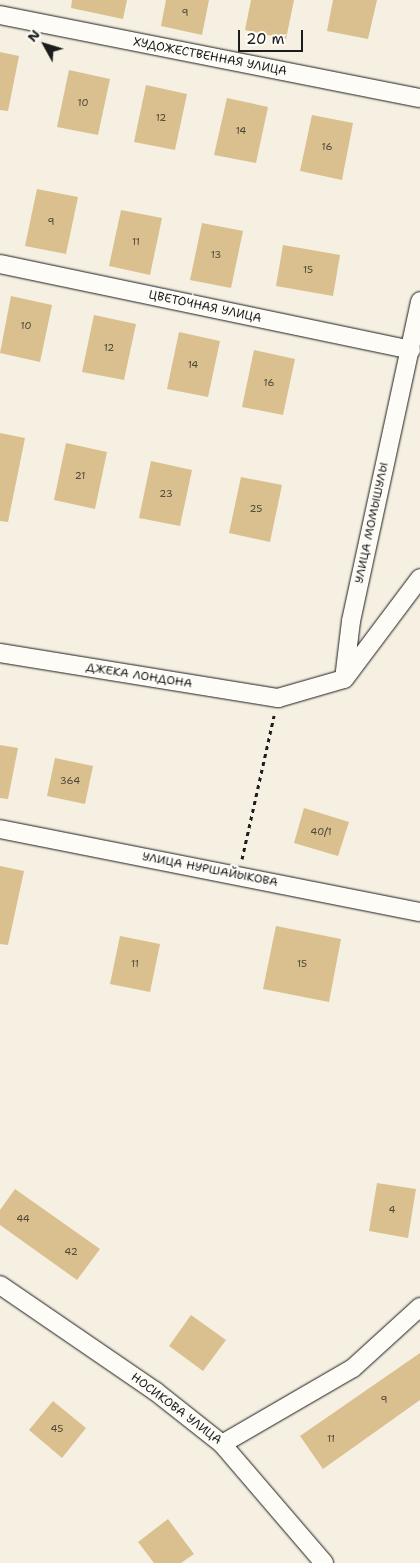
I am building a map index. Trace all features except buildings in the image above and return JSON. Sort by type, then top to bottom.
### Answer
[{"type":"street","name":"ХУДОЖЕСТВЕННАЯ УЛИЦА","points":[[0,15],[420,98]]},
{"type":"street","name":"ЦВЕТОЧНАЯ УЛИЦА","points":[[0,264],[411,350]]},
{"type":"street","name":"УЛИЦА МОМЫШУЛЫ","points":[[344,679],[351,621],[411,350],[420,301]]},
{"type":"street","points":[[278,698],[344,679],[420,578]]},
{"type":"street","name":"ДЖЕКА ЛОНДОНА","points":[[0,653],[278,698]]},
{"type":"street","name":"УЛИЦА НУРШАЙЫКОВА","points":[[0,829],[420,912]]},
{"type":"street","name":"НОСИКОВА УЛИЦА","points":[[0,1285],[155,1391],[222,1444],[324,1563]]},
{"type":"street","points":[[222,1444],[353,1368],[420,1306]]},
{"type":"path","points":[[238,875],[278,698]]}]
